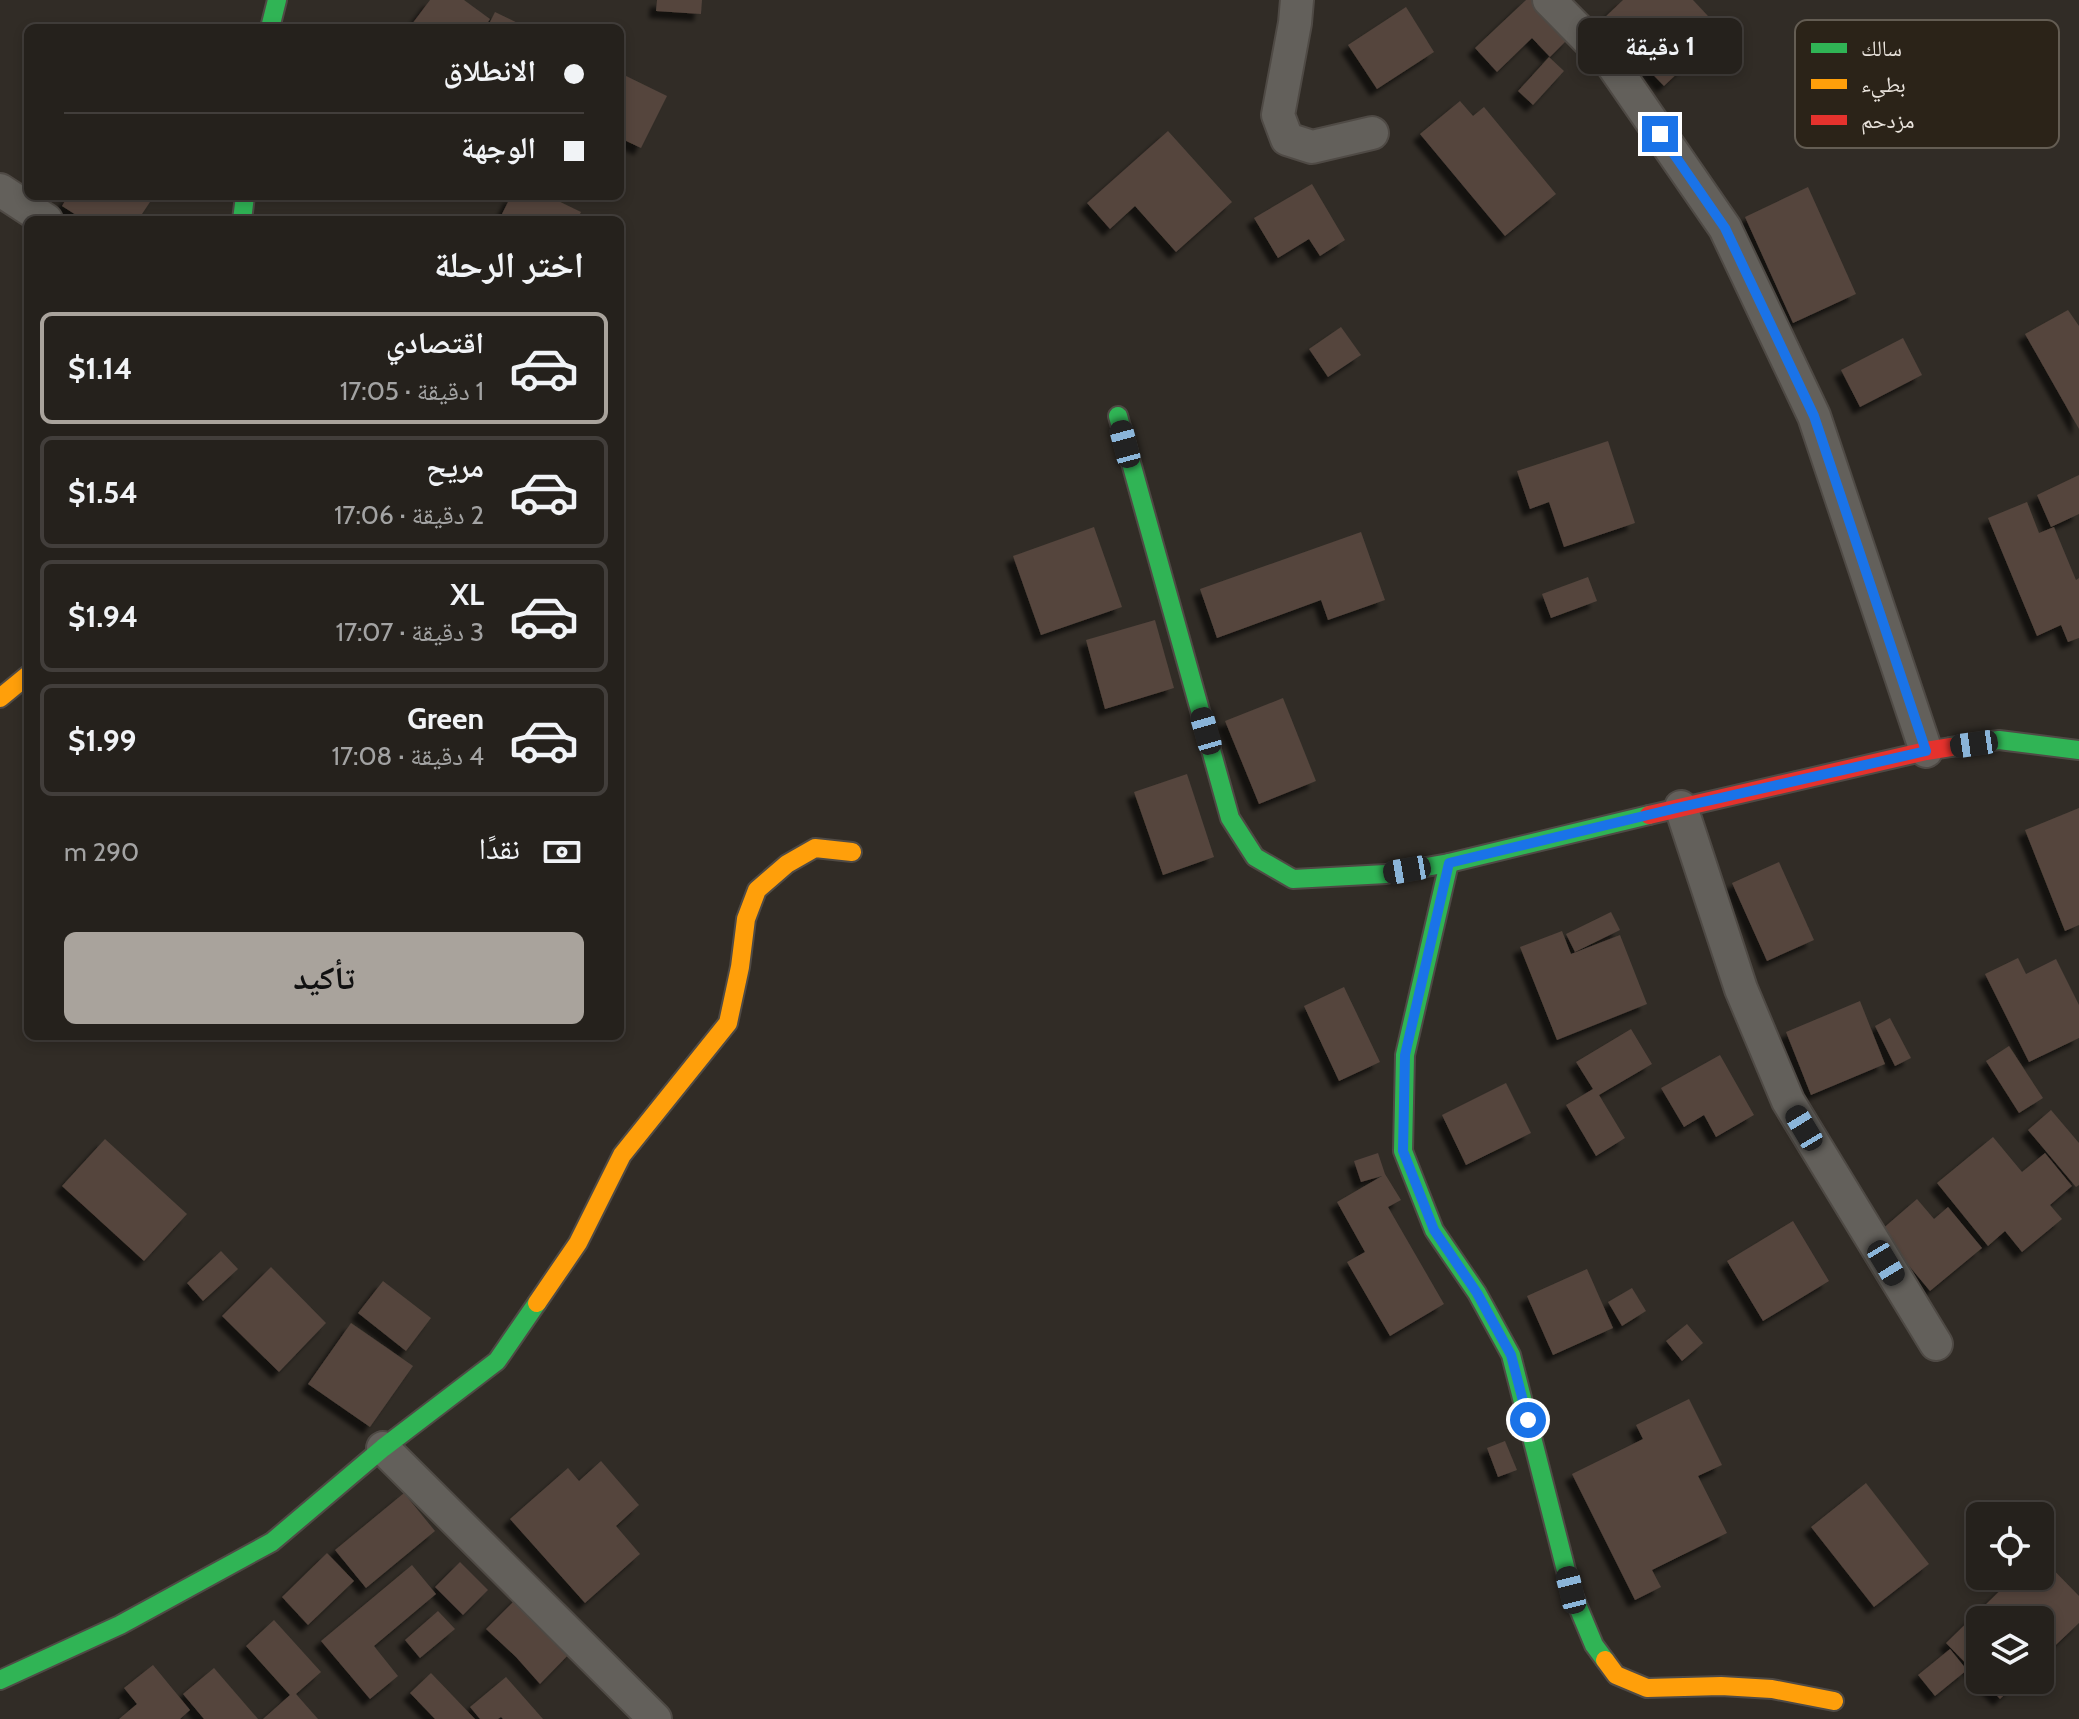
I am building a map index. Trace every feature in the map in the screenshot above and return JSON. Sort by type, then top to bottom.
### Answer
[{"type":"street","points":[[271,24],[277,0]]},
{"type":"street","points":[[1297,0],[1278,115],[1287,139],[1312,147],[1372,133]]},
{"type":"street","points":[[1549,0],[1612,64],[1725,228],[1814,416],[1926,751]]},
{"type":"street","points":[[0,190],[40,216]]},
{"type":"street","points":[[1118,416],[1230,818],[1255,857],[1293,879],[1386,874],[1449,863],[1926,751],[1999,740],[2079,750]]},
{"type":"street","points":[[0,698],[24,678]]},
{"type":"street","points":[[1681,807],[1741,989],[1788,1101],[1936,1344]]},
{"type":"street","points":[[0,1680],[120,1625],[272,1542],[383,1448],[497,1361],[578,1243],[622,1155],[728,1023],[746,919],[757,890],[787,864],[815,848],[852,852]]},
{"type":"street","points":[[1449,863],[1405,1055],[1403,1151],[1434,1230],[1477,1293],[1511,1355],[1571,1590],[1594,1645],[1616,1675],[1647,1688],[1734,1686],[1772,1689],[1834,1701]]},
{"type":"street","points":[[383,1448],[655,1719]]},
{"type":"building","points":[[430,0],[464,0],[490,19],[487,24],[412,24]]},
{"type":"building","points":[[657,0],[702,0],[701,14],[656,11]]},
{"type":"building","points":[[1526,0],[1533,0],[1569,38],[1550,57],[1532,38],[1497,72],[1475,48]]},
{"type":"building","points":[[1623,0],[1693,0],[1722,31],[1664,86],[1601,21]]},
{"type":"building","points":[[1406,7],[1434,52],[1377,89],[1348,45]]},
{"type":"building","points":[[495,12],[520,24],[489,24]]},
{"type":"building","points":[[1549,57],[1564,71],[1533,105],[1518,91]]},
{"type":"building","points":[[624,75],[667,96],[641,148],[624,140]]},
{"type":"building","points":[[1460,101],[1473,116],[1484,107],[1556,194],[1505,236],[1420,134]]},
{"type":"building","points":[[1168,131],[1232,202],[1176,252],[1135,206],[1110,229],[1087,203]]},
{"type":"building","points":[[1312,184],[1345,240],[1320,256],[1309,239],[1278,258],[1254,218]]},
{"type":"building","points":[[1808,187],[1856,294],[1793,323],[1745,217]]},
{"type":"building","points":[[66,200],[151,200],[141,216],[78,216],[62,206]]},
{"type":"building","points":[[509,200],[556,200],[581,212],[579,216],[501,216]]},
{"type":"building","points":[[2068,310],[2079,326],[2079,429],[2025,334]]},
{"type":"building","points":[[1341,327],[1361,355],[1328,377],[1309,349]]},
{"type":"building","points":[[1903,338],[1922,375],[1860,407],[1841,370]]},
{"type":"building","points":[[1608,441],[1635,523],[1564,547],[1549,502],[1530,509],[1517,471]]},
{"type":"building","points":[[2079,475],[2079,514],[2051,527],[2037,495]]},
{"type":"building","points":[[2027,502],[2039,533],[2054,527],[2076,580],[2079,578],[2079,638],[2068,642],[2061,625],[2037,636],[1988,518]]},
{"type":"building","points":[[1094,527],[1122,607],[1041,635],[1013,556]]},
{"type":"building","points":[[1361,532],[1385,600],[1328,620],[1321,600],[1217,638],[1200,589]]},
{"type":"building","points":[[1588,577],[1597,601],[1551,618],[1542,594]]},
{"type":"building","points":[[1155,620],[1174,688],[1105,709],[1086,640]]},
{"type":"building","points":[[1283,698],[1316,781],[1259,804],[1225,721]]},
{"type":"building","points":[[1187,774],[1214,857],[1163,875],[1134,792]]},
{"type":"building","points":[[2079,808],[2079,925],[2065,931],[2025,830]]},
{"type":"building","points":[[1779,862],[1814,940],[1767,961],[1732,883]]},
{"type":"building","points":[[1611,912],[1620,930],[1575,952],[1566,934]]},
{"type":"building","points":[[1562,931],[1571,954],[1620,935],[1647,1004],[1557,1040],[1520,947]]},
{"type":"building","points":[[2018,958],[2026,974],[2056,959],[2079,1005],[2079,1038],[2029,1062],[1985,974]]},
{"type":"building","points":[[1344,987],[1380,1062],[1339,1081],[1304,1006]]},
{"type":"building","points":[[1860,1001],[1885,1064],[1811,1095],[1786,1032]]},
{"type":"building","points":[[1890,1018],[1911,1058],[1895,1066],[1875,1026]]},
{"type":"building","points":[[1631,1029],[1652,1064],[1599,1095],[1625,1138],[1596,1156],[1566,1105],[1593,1089],[1576,1062]]},
{"type":"building","points":[[2009,1046],[2043,1098],[2019,1113],[1986,1061]]},
{"type":"building","points":[[1720,1055],[1754,1115],[1716,1137],[1704,1115],[1684,1127],[1661,1088]]},
{"type":"building","points":[[1506,1083],[1531,1133],[1466,1165],[1442,1115]]},
{"type":"building","points":[[2051,1110],[2079,1143],[2079,1185],[2076,1187],[2028,1130]]},
{"type":"building","points":[[1993,1137],[2022,1172],[2045,1153],[2072,1186],[2050,1205],[2062,1219],[2022,1252],[2005,1231],[1988,1246],[1937,1183]]},
{"type":"building","points":[[105,1139],[187,1214],[144,1261],[62,1186]]},
{"type":"building","points":[[1378,1153],[1385,1174],[1401,1200],[1388,1207],[1444,1304],[1390,1336],[1347,1262],[1365,1252],[1337,1202],[1382,1176],[1361,1182],[1354,1161]]},
{"type":"building","points":[[1917,1199],[1934,1219],[1948,1207],[1982,1248],[1930,1291],[1880,1231]]},
{"type":"building","points":[[1793,1221],[1829,1281],[1763,1321],[1727,1261]]},
{"type":"building","points":[[221,1251],[238,1269],[203,1301],[187,1283]]},
{"type":"building","points":[[271,1267],[326,1323],[279,1372],[222,1316]]},
{"type":"building","points":[[1587,1269],[1613,1328],[1553,1355],[1527,1296]]},
{"type":"building","points":[[383,1281],[431,1318],[406,1351],[358,1313]]},
{"type":"building","points":[[1632,1288],[1646,1311],[1622,1326],[1608,1302]]},
{"type":"building","points":[[351,1323],[413,1366],[370,1427],[308,1384]]},
{"type":"building","points":[[1687,1324],[1703,1343],[1682,1361],[1666,1341]]},
{"type":"building","points":[[1689,1399],[1722,1465],[1698,1476],[1727,1533],[1652,1570],[1661,1587],[1635,1600],[1572,1474],[1643,1439],[1636,1425]]},
{"type":"building","points":[[1505,1441],[1517,1470],[1498,1477],[1487,1448]]},
{"type":"building","points":[[601,1461],[639,1505],[616,1526],[640,1554],[585,1603],[510,1519],[568,1468],[579,1481]]},
{"type":"building","points":[[1866,1483],[1929,1564],[1874,1607],[1811,1527]]},
{"type":"building","points":[[404,1493],[435,1531],[366,1588],[335,1550]]},
{"type":"building","points":[[327,1553],[354,1581],[308,1625],[282,1597]]},
{"type":"building","points":[[460,1562],[488,1590],[463,1615],[435,1587]]},
{"type":"building","points":[[412,1565],[436,1594],[374,1646],[398,1676],[370,1699],[321,1641]]},
{"type":"building","points":[[2054,1570],[2079,1596],[2079,1623],[2054,1647],[2054,1606],[1984,1606],[2001,1590],[2054,1590]]},
{"type":"building","points":[[520,1595],[573,1650],[540,1684],[486,1629]]},
{"type":"building","points":[[438,1611],[455,1629],[420,1658],[405,1640]]},
{"type":"building","points":[[274,1620],[321,1672],[296,1694],[318,1719],[263,1719],[290,1695],[246,1646]]},
{"type":"building","points":[[1966,1624],[1966,1664],[1946,1643]]},
{"type":"building","points":[[1950,1649],[1966,1669],[1935,1696],[1918,1675]]},
{"type":"building","points":[[153,1665],[190,1710],[180,1719],[119,1719],[137,1704],[124,1688]]},
{"type":"building","points":[[214,1668],[258,1719],[204,1719],[183,1694]]},
{"type":"building","points":[[431,1673],[475,1719],[435,1719],[410,1693]]},
{"type":"building","points":[[506,1677],[543,1719],[480,1719],[470,1707]]},
{"type":"traffic: fast","points":[[271,24],[277,0]]},
{"type":"traffic: fast","points":[[242,216],[244,200]]},
{"type":"traffic: fast","points":[[1118,416],[1230,818],[1255,857],[1293,879],[1386,874],[1449,863],[1649,815]]},
{"type":"traffic: fast","points":[[1951,747],[1999,740],[2079,750]]},
{"type":"traffic: fast","points":[[1449,863],[1405,1055],[1403,1151],[1434,1230],[1477,1293],[1511,1355],[1571,1590],[1594,1645],[1605,1660]]},
{"type":"traffic: fast","points":[[0,1680],[120,1625],[272,1542],[383,1448],[497,1361],[537,1303]]},
{"type":"traffic: slow","points":[[0,698],[24,678]]},
{"type":"traffic: slow","points":[[537,1303],[578,1243],[622,1155],[728,1023],[746,919],[757,890],[787,864],[815,848],[852,852]]},
{"type":"traffic: slow","points":[[1605,1660],[1616,1675],[1647,1688],[1721,1686],[1772,1689],[1834,1701]]},
{"type":"traffic: jam","points":[[1649,815],[1951,747]]},
{"type":"route","points":[[1528,1420],[1511,1355],[1477,1293],[1434,1230],[1403,1151],[1405,1055],[1449,863],[1926,751],[1814,416],[1725,228],[1660,134]]}]
